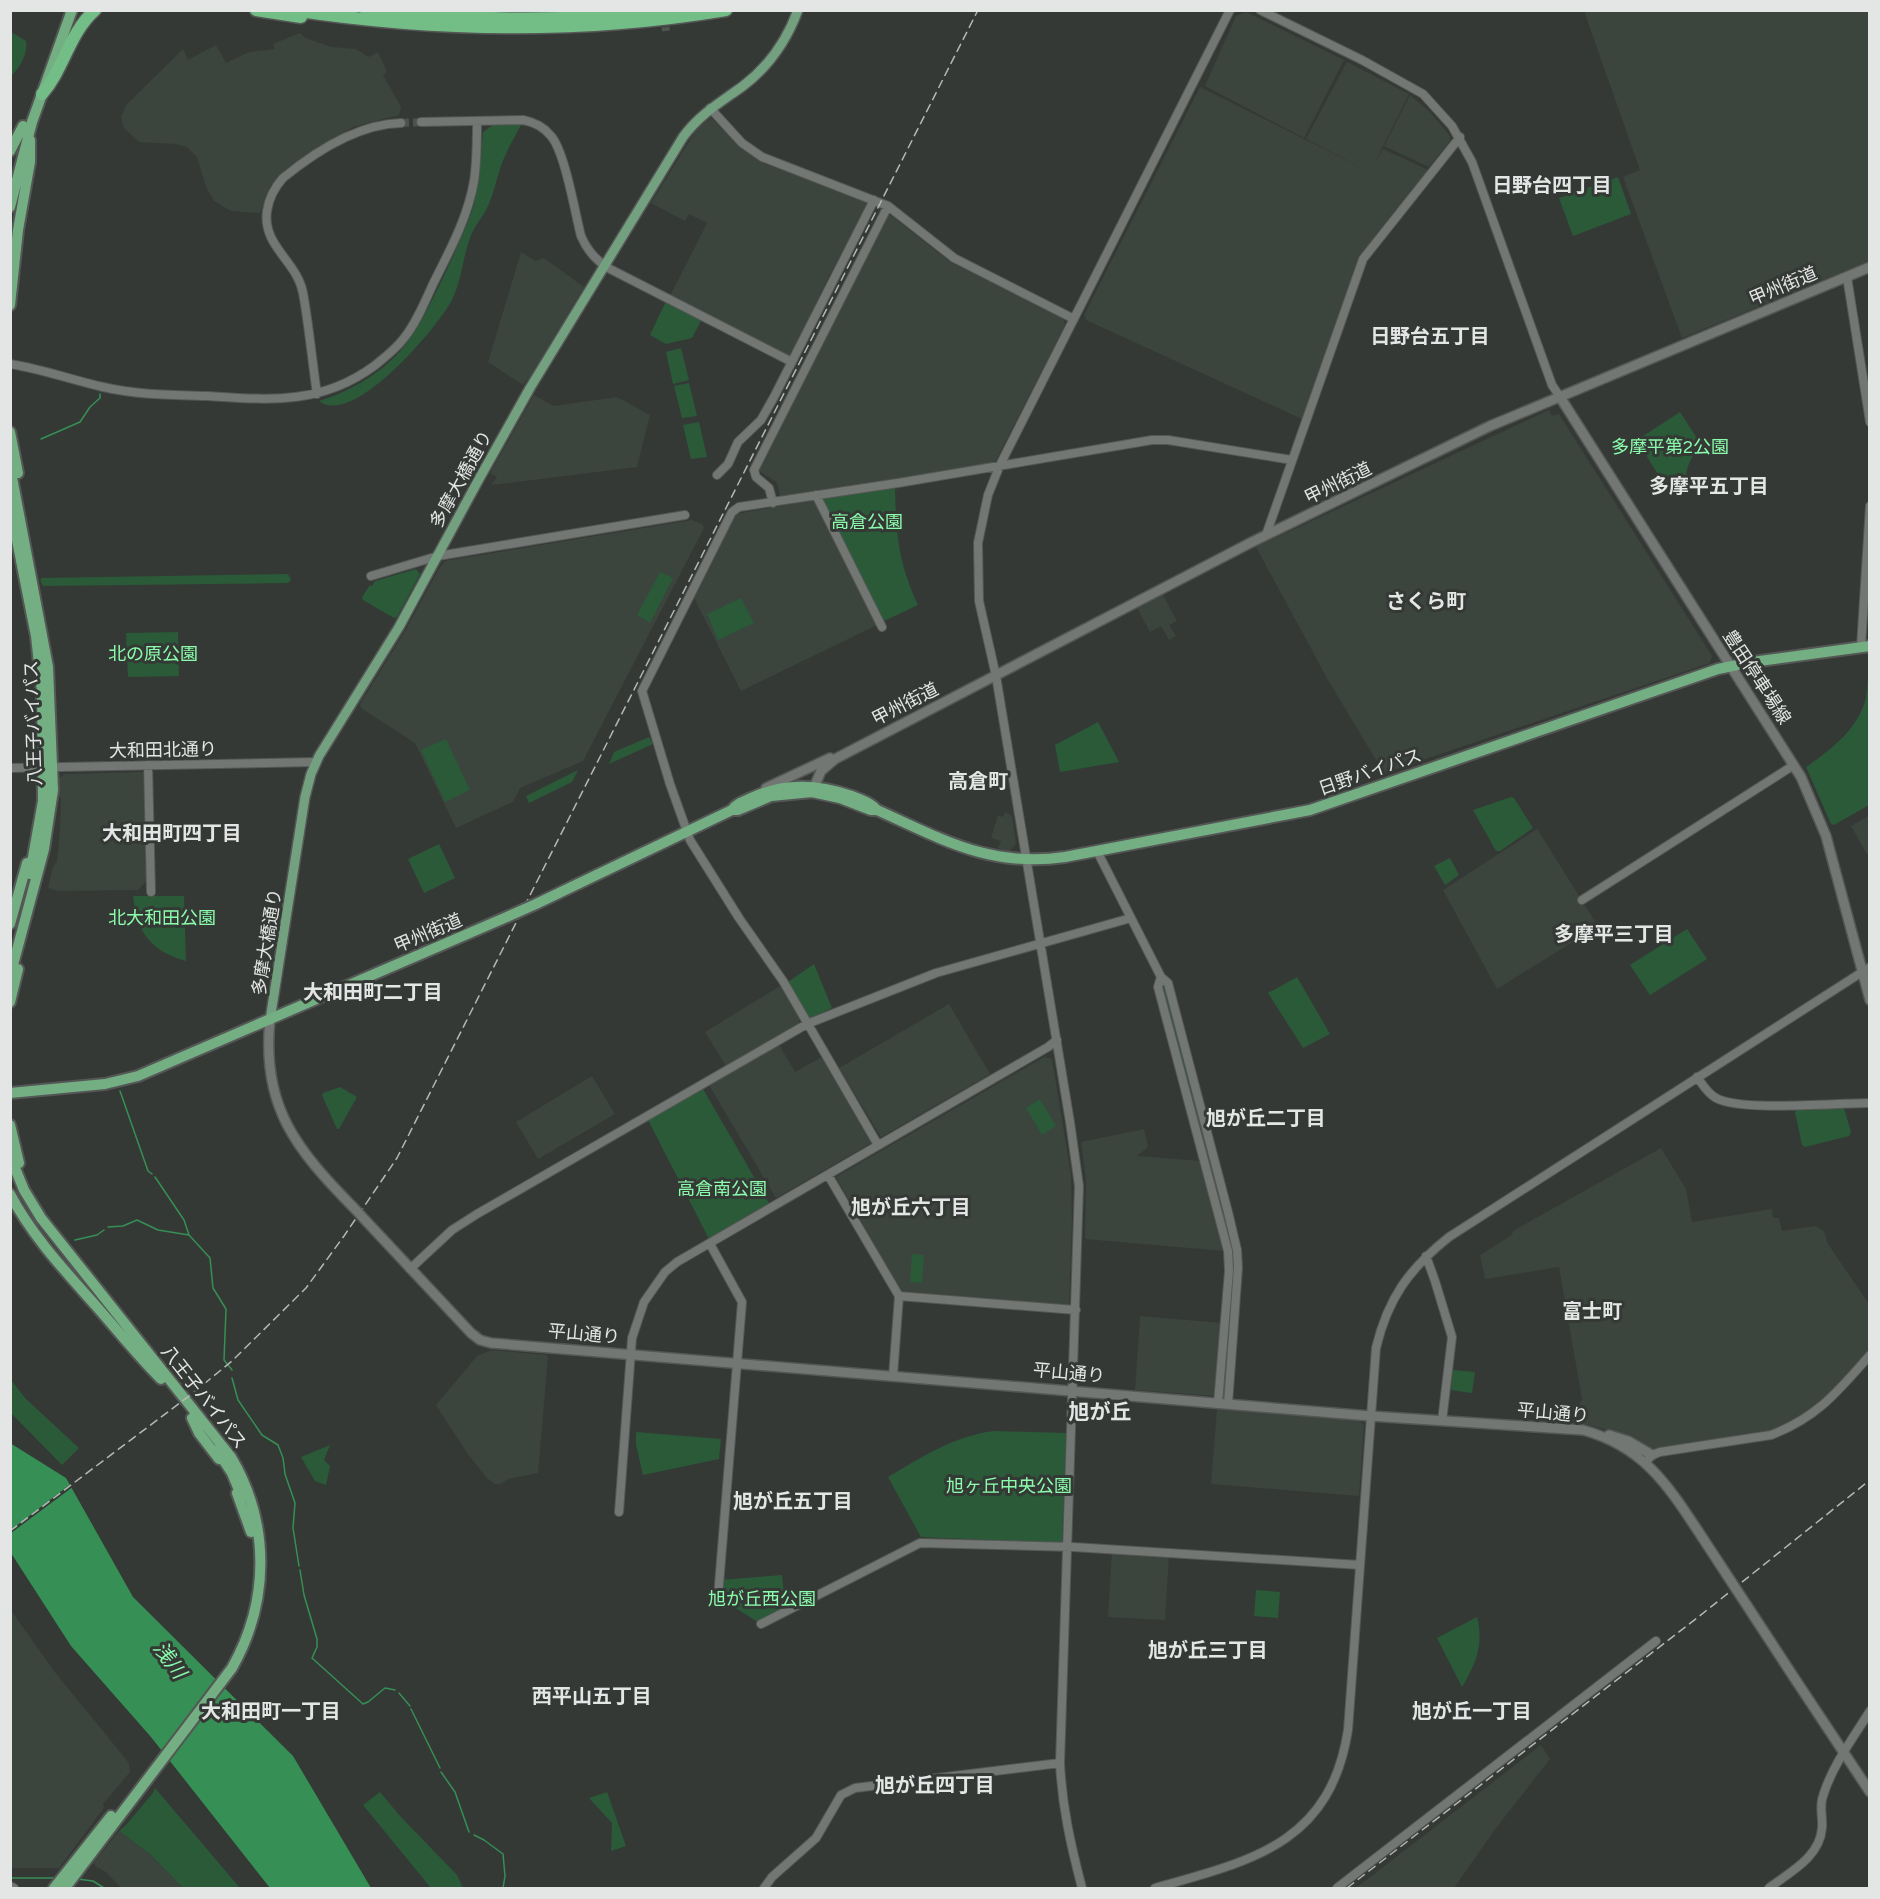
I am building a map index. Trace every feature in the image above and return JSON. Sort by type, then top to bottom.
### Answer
[{"type":"highway","points":[[10,174],[64,10]]},
{"type":"highway","points":[[10,151],[28,124],[42,94],[72,10]]},
{"type":"highway","points":[[42,94],[52,82],[82,24],[95,10]]},
{"type":"highway","points":[[256,10],[365,24],[410,24],[434,21]]},
{"type":"highway","points":[[293,10],[410,24]]},
{"type":"highway","points":[[366,10],[434,21],[545,24],[647,22],[726,10]]},
{"type":"highway","points":[[545,24],[665,10]]},
{"type":"highway","points":[[10,305],[18,230],[30,162],[28,124]]},
{"type":"highway","points":[[10,209],[28,124]]},
{"type":"highway","points":[[10,209],[30,162]]},
{"type":"highway","points":[[10,432],[18,476],[24,533]]},
{"type":"highway","name":"八王子バイパス","points":[[10,467],[48,661],[51,692],[48,767],[40,824],[10,976]]},
{"type":"highway","name":"八王子バイパス","points":[[10,505],[40,662],[52,802],[45,842],[10,947]]},
{"type":"highway","points":[[10,516],[14,527]]},
{"type":"highway","name":"日野バイパス","points":[[732,810],[735,805],[780,788],[813,789],[849,795],[873,805],[877,810],[969,849],[992,856],[1044,860],[1310,810],[1730,666],[1865,646]]},
{"type":"highway","name":"甲州街道","points":[[10,1093],[105,1084],[130,1079],[158,1069],[536,904],[732,810],[738,810],[771,796],[813,789]]},
{"type":"highway","points":[[10,1002],[48,850],[52,827],[52,802]]},
{"type":"highway","points":[[10,924],[33,835],[40,824]]},
{"type":"highway","points":[[10,1125],[18,1161],[38,1204],[119,1306],[164,1378]]},
{"type":"highway","name":"八王子バイパス","points":[[11,1159],[24,1190],[41,1218],[221,1455],[232,1473],[255,1539]]},
{"type":"highway","name":"八王子バイパス","points":[[10,1178],[23,1205],[38,1227],[164,1378],[240,1463],[252,1503],[261,1576],[257,1604],[249,1632],[236,1662],[208,1701],[65,1881]]},
{"type":"highway","points":[[10,1194],[27,1222],[136,1355],[164,1378]]},
{"type":"main road","name":"多摩大橋通り","points":[[270,1020],[305,797],[316,762],[375,668],[525,399],[683,137],[710,108],[744,85],[764,67],[779,48],[798,10]]},
{"type":"main road","name":"甲州街道","points":[[813,789],[821,771],[835,759],[1266,535],[1490,426],[1869,267]]},
{"type":"main road","name":"豊田停車場線","points":[[1560,397],[1794,765],[1810,796],[1826,836],[1866,969],[1869,1000]]},
{"type":"main road","name":"甲州街道","points":[[742,802],[745,798],[830,758],[835,759]]},
{"type":"main road","name":"平山通り","points":[[270,1020],[269,1051],[276,1097],[289,1130],[303,1152],[410,1269],[480,1340],[499,1344],[1370,1416],[1571,1429],[1612,1435],[1628,1441],[1649,1458]]},
{"type":"main road","points":[[1649,1458],[1869,1792]]},
{"type":"street","points":[[1082,1888],[1066,1828],[1061,1797],[1060,1763],[1079,1186],[996,676],[980,601],[978,558],[984,511],[1000,465],[1230,10]]},
{"type":"street","points":[[1260,10],[1362,60],[1423,94],[1452,126],[1472,162],[1552,385],[1560,397]]},
{"type":"street","points":[[710,108],[742,142],[762,157],[888,206],[954,258],[1074,319]]},
{"type":"street","points":[[421,122],[530,122],[537,124],[551,135],[561,153],[581,236],[586,247],[604,266],[792,362]]},
{"type":"street","points":[[10,364],[130,392],[271,400],[316,394],[338,387],[363,374],[384,358],[403,339],[417,317],[454,242],[466,211],[474,182],[477,122]]},
{"type":"street","points":[[316,394],[303,292],[297,276],[272,243],[267,231],[266,217],[269,200],[276,185],[283,178],[338,141],[368,128],[401,123]]},
{"type":"street","points":[[1266,535],[1363,259],[1460,137]]},
{"type":"street","points":[[717,475],[728,464],[738,442],[761,420],[874,200]]},
{"type":"street","points":[[773,503],[769,488],[756,477],[754,470],[888,206]]},
{"type":"street","points":[[1847,277],[1869,422]]},
{"type":"street","points":[[878,1145],[783,981],[739,918],[686,833],[642,691],[732,512],[739,507],[1159,439],[1292,460]]},
{"type":"street","points":[[816,495],[882,627]]},
{"type":"street","points":[[1865,646],[1869,506]]},
{"type":"street","points":[[371,576],[438,556],[685,515]]},
{"type":"street","name":"大和田北通り","points":[[10,768],[316,762]]},
{"type":"street","points":[[148,765],[151,892]]},
{"type":"street","points":[[1582,900],[1794,765]]},
{"type":"street","points":[[1097,851],[1161,977],[1158,987],[1228,1251],[1222,1403]]},
{"type":"street","points":[[410,1269],[452,1230],[468,1220],[807,1024],[936,973],[1131,918]]},
{"type":"street","points":[[1155,1888],[1244,1862],[1283,1842],[1302,1825],[1326,1795],[1342,1760],[1346,1740],[1376,1348],[1386,1310],[1414,1268],[1449,1237],[1866,969]]},
{"type":"street","points":[[619,1512],[632,1338],[644,1302],[665,1272],[677,1262],[1057,1040]]},
{"type":"street","points":[[1697,1077],[1707,1092],[1728,1103],[1776,1105],[1869,1103]]},
{"type":"street","points":[[828,1175],[899,1296],[892,1376]]},
{"type":"street","points":[[710,1244],[742,1302],[718,1597]]},
{"type":"street","points":[[1426,1256],[1436,1281],[1452,1337],[1442,1421]]},
{"type":"street","points":[[899,1296],[1076,1310]]},
{"type":"street","points":[[1649,1458],[1771,1435],[1789,1428],[1808,1418],[1829,1401],[1869,1355]]},
{"type":"street","points":[[761,1624],[920,1543],[1068,1547],[1360,1565]]},
{"type":"street","points":[[1337,1888],[1656,1641]]},
{"type":"street","points":[[1769,1888],[1808,1858],[1816,1847],[1822,1828],[1822,1799],[1843,1752],[1869,1712]]},
{"type":"street","points":[[764,1888],[772,1877],[816,1838],[841,1795],[855,1788],[1060,1763]]},
{"type":"shaded area","points":[[1584,11],[1869,11],[1869,261],[1682,338],[1623,177],[1640,170]]},
{"type":"shaded area","points":[[1246,12],[1344,60],[1304,138],[1205,86],[1236,16]]},
{"type":"shaded area","points":[[300,33],[305,38],[332,47],[356,49],[369,57],[378,52],[387,72],[383,75],[401,107],[399,115],[353,127],[287,168],[270,186],[260,213],[231,211],[214,201],[206,187],[197,157],[187,147],[176,144],[139,142],[124,128],[121,117],[126,105],[183,49],[188,60],[216,45],[226,63],[249,52],[275,49],[273,44]]},
{"type":"shaded area","points":[[1347,62],[1409,94],[1375,162],[1383,149],[1428,170],[1358,258],[1302,419],[1086,320],[1084,315],[1200,87],[1370,172],[1306,139]]},
{"type":"shaded area","points":[[1410,95],[1429,111],[1450,136],[1450,141],[1429,167],[1384,146]]},
{"type":"shaded area","points":[[711,118],[739,145],[763,163],[869,201],[826,282],[791,357],[670,296],[707,223],[689,214],[685,221],[651,203],[697,129]]},
{"type":"shaded area","points":[[889,214],[950,262],[1063,319],[1065,325],[995,462],[780,498],[778,485],[759,471],[759,468]]},
{"type":"shaded area","points":[[521,252],[535,261],[544,258],[584,287],[523,385],[488,362]]},
{"type":"shaded area","points":[[534,395],[554,406],[617,397],[650,415],[637,467],[491,485],[497,477],[490,473]]},
{"type":"shaded area","points":[[1549,410],[1552,416],[1559,414],[1712,656],[1710,663],[1384,773],[1328,680],[1256,547]]},
{"type":"shaded area","points":[[814,500],[877,625],[741,691],[694,598],[736,514]]},
{"type":"shaded area","points":[[692,520],[702,524],[704,528],[583,761],[520,788],[513,802],[456,828],[415,743],[361,708],[360,704],[405,631],[440,567],[445,561]]},
{"type":"shaded area","points":[[1163,595],[1177,621],[1169,625],[1176,636],[1169,640],[1161,626],[1150,632],[1137,608]]},
{"type":"shaded area","points":[[143,772],[147,880],[138,890],[58,891],[48,888],[53,867],[57,861],[60,829],[61,798],[58,796],[58,779],[64,774]]},
{"type":"shaded area","points":[[1005,812],[1012,816],[1016,844],[1009,851],[998,848],[1001,841],[991,838],[998,815],[1003,817]]},
{"type":"shaded area","points":[[1869,816],[1869,858],[1851,826]]},
{"type":"shaded area","points":[[1537,829],[1598,926],[1497,989],[1443,890]]},
{"type":"shaded area","points":[[780,986],[799,1018],[799,1024],[726,1066],[705,1032]]},
{"type":"shaded area","points":[[949,1004],[990,1074],[881,1137],[839,1068]]},
{"type":"shaded area","points":[[779,1045],[795,1072],[822,1057],[871,1143],[776,1198],[709,1085]]},
{"type":"shaded area","points":[[1044,1057],[1052,1059],[1071,1174],[1069,1306],[901,1291],[836,1177]]},
{"type":"shaded area","points":[[592,1076],[615,1114],[538,1159],[516,1122]]},
{"type":"shaded area","points":[[1144,1129],[1148,1147],[1137,1156],[1202,1161],[1224,1251],[1085,1239],[1086,1180],[1081,1142]]},
{"type":"shaded area","points":[[1661,1148],[1686,1189],[1692,1222],[1772,1209],[1773,1218],[1779,1218],[1782,1231],[1815,1226],[1824,1231],[1828,1244],[1869,1304],[1869,1350],[1829,1395],[1805,1415],[1781,1427],[1768,1432],[1650,1450],[1616,1433],[1590,1425],[1573,1423],[1572,1420],[1582,1399],[1559,1267],[1485,1279],[1480,1255],[1512,1235],[1513,1231]]},
{"type":"shaded area","points":[[1140,1316],[1222,1323],[1216,1396],[1135,1390]]},
{"type":"shaded area","points":[[492,1350],[548,1357],[538,1473],[508,1479],[501,1484],[495,1484],[487,1478],[467,1453],[436,1405],[477,1356]]},
{"type":"shaded area","points":[[1217,1409],[1359,1420],[1364,1426],[1359,1496],[1211,1484]]},
{"type":"shaded area","points":[[1112,1552],[1169,1556],[1165,1620],[1108,1617]]},
{"type":"shaded area","points":[[10,1609],[54,1671],[129,1763],[130,1772],[103,1804],[104,1808],[59,1868],[11,1868]]},
{"type":"shaded area","points":[[1541,1745],[1550,1759],[1496,1828],[1454,1888],[1356,1888]]},
{"type":"shaded area","points":[[119,1831],[151,1855],[183,1888],[121,1888],[106,1872],[95,1866],[94,1862]]},
{"type":"green space","points":[[11,32],[26,41],[26,51],[23,60],[11,76]]},
{"type":"green space","points":[[493,125],[521,125],[503,161],[488,205],[471,234],[452,300],[430,331],[412,351],[372,388],[352,401],[334,406],[319,401],[369,378],[401,351],[414,332],[428,309],[468,223],[478,186],[483,132]]},
{"type":"green space","points":[[1618,177],[1631,214],[1573,236],[1559,198]]},
{"type":"green space","points":[[666,301],[702,319],[692,338],[666,344],[650,335]]},
{"type":"green space","points":[[681,348],[689,380],[673,384],[666,352]]},
{"type":"green space","points":[[689,383],[697,416],[682,418],[674,386]]},
{"type":"green space","name":"多摩平第2公園","points":[[1680,412],[1702,446],[1689,464],[1686,487],[1671,496],[1637,440]]},
{"type":"green space","points":[[699,422],[707,457],[691,459],[683,425]]},
{"type":"green space","name":"高倉公園","points":[[895,487],[899,548],[911,590],[918,605],[884,621],[822,499]]},
{"type":"green space","points":[[416,569],[420,574],[397,617],[394,618],[363,600],[362,597],[375,581]]},
{"type":"green space","points":[[660,572],[673,578],[650,623],[637,615]]},
{"type":"green space","points":[[288,574],[291,580],[288,583],[43,586],[40,580],[42,578]]},
{"type":"green space","points":[[741,598],[754,623],[718,640],[707,614]]},
{"type":"green space","name":"北の原公園","points":[[178,632],[179,676],[128,677],[126,633]]},
{"type":"green space","points":[[1869,660],[1869,805],[1834,825],[1831,824],[1806,767],[1834,746],[1857,719],[1866,698]]},
{"type":"green space","points":[[1098,722],[1119,762],[1060,772],[1055,745]]},
{"type":"green space","points":[[649,737],[653,744],[609,764],[614,752]]},
{"type":"green space","points":[[446,739],[470,790],[445,802],[421,750]]},
{"type":"green space","points":[[578,770],[572,782],[529,803],[526,796]]},
{"type":"green space","points":[[1511,797],[1514,798],[1533,828],[1500,851],[1496,851],[1473,810]]},
{"type":"green space","points":[[439,844],[455,878],[424,893],[408,859]]},
{"type":"green space","points":[[1450,858],[1459,875],[1445,885],[1434,866]]},
{"type":"green space","name":"北大和田公園","points":[[133,896],[184,896],[186,961],[154,946],[142,930]]},
{"type":"green space","points":[[1687,929],[1707,959],[1650,995],[1630,965]]},
{"type":"green space","points":[[814,964],[832,1008],[808,1019],[788,982]]},
{"type":"green space","points":[[1161,977],[1168,983],[1237,1250],[1228,1404],[1218,1403],[1229,1271],[1158,987]]},
{"type":"green space","points":[[1297,977],[1330,1034],[1303,1048],[1268,993]]},
{"type":"green space","points":[[340,1087],[357,1097],[337,1129],[322,1095]]},
{"type":"green space","name":"高倉南公園","points":[[703,1089],[769,1203],[709,1239],[648,1120]]},
{"type":"green space","points":[[1040,1099],[1056,1126],[1042,1135],[1026,1108]]},
{"type":"green space","points":[[1841,1106],[1844,1108],[1851,1132],[1849,1136],[1805,1147],[1802,1145],[1795,1112],[1798,1107]]},
{"type":"green space","points":[[912,1254],[924,1255],[922,1283],[910,1282]]},
{"type":"green space","points":[[1453,1370],[1475,1372],[1472,1393],[1451,1390]]},
{"type":"green space","points":[[11,1380],[25,1398],[79,1448],[62,1465],[11,1413]]},
{"type":"green space","name":"旭ヶ丘中央公園","points":[[994,1431],[1066,1433],[1062,1543],[921,1537],[888,1477],[952,1442]]},
{"type":"green space","points":[[636,1432],[721,1439],[719,1459],[643,1475],[636,1445]]},
{"type":"green space","points":[[330,1445],[324,1460],[330,1466],[326,1485],[315,1481],[301,1457]]},
{"type":"green space","name":"旭が丘西公園","points":[[782,1575],[786,1610],[761,1624],[718,1597],[720,1580]]},
{"type":"green space","points":[[1256,1590],[1280,1592],[1278,1618],[1254,1616]]},
{"type":"green space","points":[[1477,1617],[1479,1645],[1471,1670],[1462,1687],[1437,1638]]},
{"type":"green space","points":[[155,1788],[240,1888],[183,1888],[151,1855],[119,1831]]},
{"type":"green space","points":[[380,1792],[457,1875],[463,1888],[431,1888],[363,1805]]},
{"type":"green space","points":[[607,1792],[626,1846],[611,1851],[612,1823],[589,1798]]},
{"type":"water","name":"浅川","points":[[10,1443],[66,1478],[133,1597],[293,1756],[371,1888],[270,1888],[151,1737],[71,1646],[11,1553]]},
{"type":"pier","points":[[72,1483],[74,1486],[11,1533],[11,1530]]},
{"type":"waterway","points":[[41,439],[80,422],[90,407],[100,398],[100,394]]},
{"type":"waterway","points":[[120,1091],[148,1171],[152,1174]]},
{"type":"waterway","points":[[155,1177],[184,1220],[189,1235]]},
{"type":"waterway","points":[[108,1227],[123,1226],[137,1220],[158,1230],[189,1235],[210,1258],[213,1288],[226,1309],[224,1360],[232,1370]]},
{"type":"waterway","points":[[75,1240],[97,1235],[104,1230]]},
{"type":"waterway","points":[[232,1378],[238,1400],[262,1435],[278,1445],[283,1458],[285,1474],[295,1503],[293,1528],[299,1566]]},
{"type":"waterway","points":[[300,1570],[304,1595],[317,1639],[317,1647],[312,1658],[363,1704],[385,1688],[395,1690]]},
{"type":"waterway","points":[[399,1693],[410,1706]]},
{"type":"waterway","points":[[411,1709],[440,1768]]},
{"type":"waterway","points":[[441,1772],[455,1792],[469,1832]]},
{"type":"waterway","points":[[474,1835],[503,1854],[505,1876],[503,1888]]},
{"type":"waterway","points":[[10,1878],[55,1878]]},
{"type":"waterway","points":[[77,1879],[93,1881],[104,1888]]},
{"type":"tunnel","points":[[664,15],[666,31]]},
{"type":"tunnel","points":[[401,123],[421,122]]},
{"type":"railway","points":[[10,1531],[232,1361],[306,1288],[397,1158],[978,10]]},
{"type":"railway","points":[[1347,1888],[1697,1618],[1870,1480]]},
{"type":"district","name":"日野台四丁目","points":[[1552,185]]},
{"type":"district","name":"日野台五丁目","points":[[1430,336]]},
{"type":"district","name":"多摩平五丁目","points":[[1709,486]]},
{"type":"district","name":"さくら町","points":[[1426,601]]},
{"type":"district","name":"高倉町","points":[[978,781]]},
{"type":"district","name":"大和田町四丁目","points":[[172,833]]},
{"type":"district","name":"多摩平三丁目","points":[[1614,934]]},
{"type":"district","name":"大和田町二丁目","points":[[373,992]]},
{"type":"district","name":"旭が丘二丁目","points":[[1266,1118]]},
{"type":"district","name":"旭が丘六丁目","points":[[911,1207]]},
{"type":"district","name":"富士町","points":[[1592,1311]]},
{"type":"district","name":"旭が丘","points":[[1100,1411]]},
{"type":"district","name":"旭が丘五丁目","points":[[793,1501]]},
{"type":"district","name":"旭が丘三丁目","points":[[1208,1650]]},
{"type":"district","name":"西平山五丁目","points":[[592,1696]]},
{"type":"district","name":"大和田町一丁目","points":[[271,1711]]},
{"type":"district","name":"旭が丘一丁目","points":[[1472,1711]]},
{"type":"district","name":"旭が丘四丁目","points":[[935,1785]]}]
